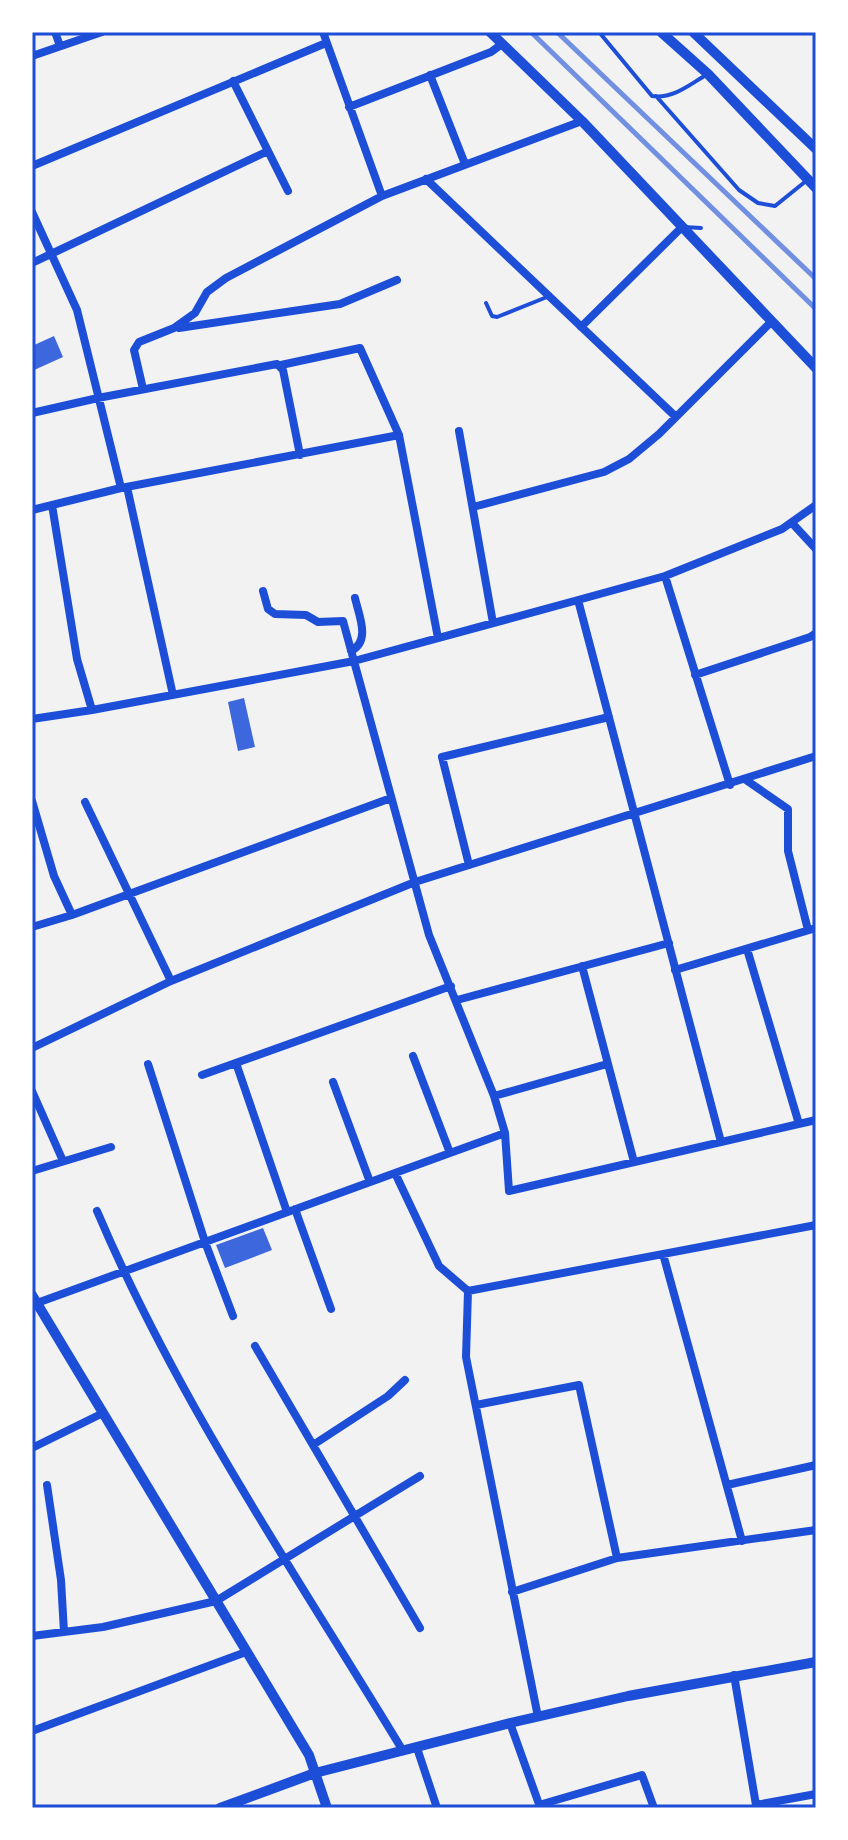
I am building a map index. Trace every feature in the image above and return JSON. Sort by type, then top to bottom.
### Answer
[{"type":"street","points":[[55,32],[60,46]]},
{"type":"street","points":[[32,56],[102,32]]},
{"type":"street","points":[[323,32],[382,196]]},
{"type":"street","points":[[490,32],[582,121],[816,368]]},
{"type":"street","points":[[661,32],[708,74],[812,184]]},
{"type":"street","points":[[693,32],[816,149]]},
{"type":"street","points":[[32,166],[326,43]]},
{"type":"street","points":[[349,107],[491,52],[502,44]]},
{"type":"street","points":[[430,75],[465,164]]},
{"type":"street","points":[[233,81],[288,191]]},
{"type":"street","points":[[174,328],[195,313],[207,292],[226,278],[382,196],[582,121]]},
{"type":"street","points":[[32,263],[268,151]]},
{"type":"street","points":[[426,179],[676,417]]},
{"type":"street","points":[[32,212],[77,310],[124,488],[173,695]]},
{"type":"street","points":[[581,327],[682,227]]},
{"type":"street","points":[[143,389],[134,350],[139,342],[174,328],[340,304],[397,280]]},
{"type":"street","points":[[473,507],[604,472],[629,459],[676,417],[772,321]]},
{"type":"street","points":[[32,413],[360,348],[399,435],[438,638]]},
{"type":"street","points":[[281,365],[300,455]]},
{"type":"street","points":[[459,431],[493,623]]},
{"type":"street","points":[[32,510],[124,488],[399,435]]},
{"type":"street","points":[[52,505],[77,659],[92,710]]},
{"type":"street","points":[[32,719],[173,695],[438,638],[578,600],[665,576],[782,529],[816,505]]},
{"type":"street","points":[[792,523],[816,549]]},
{"type":"street","points":[[665,576],[730,785]]},
{"type":"street","points":[[263,591],[268,609],[275,614],[306,615],[318,622],[343,621],[429,935],[494,1096],[505,1133],[509,1191],[816,1120]]},
{"type":"street","points":[[352,656],[363,638],[355,598]]},
{"type":"street","points":[[578,600],[721,1142]]},
{"type":"street","points":[[695,675],[816,633]]},
{"type":"street","points":[[469,865],[442,757],[609,717]]},
{"type":"street","points":[[32,1048],[171,981],[415,882],[816,756]]},
{"type":"street","points":[[675,970],[812,929],[788,851],[788,809],[746,780]]},
{"type":"street","points":[[32,927],[391,798]]},
{"type":"street","points":[[32,801],[54,876],[72,915]]},
{"type":"street","points":[[85,802],[171,981]]},
{"type":"street","points":[[457,1000],[669,943]]},
{"type":"street","points":[[747,949],[799,1124]]},
{"type":"street","points":[[582,966],[634,1162]]},
{"type":"street","points":[[202,1075],[451,986]]},
{"type":"street","points":[[413,1056],[450,1153]]},
{"type":"street","points":[[236,1063],[331,1309]]},
{"type":"street","points":[[148,1064],[205,1242],[233,1316]]},
{"type":"street","points":[[494,1096],[607,1064]]},
{"type":"street","points":[[333,1082],[370,1182]]},
{"type":"street","points":[[32,1091],[63,1161]]},
{"type":"street","points":[[327,1808],[309,1755],[34,1299],[123,1272],[505,1133]]},
{"type":"street","points":[[32,1171],[111,1147]]},
{"type":"street","points":[[395,1173],[439,1266],[468,1291]]},
{"type":"street","points":[[97,1211],[123,1272],[203,1426],[403,1751]]},
{"type":"street","points":[[468,1291],[816,1225]]},
{"type":"street","points":[[663,1254],[742,1541]]},
{"type":"street","points":[[468,1291],[466,1357],[538,1717]]},
{"type":"street","points":[[255,1346],[420,1628]]},
{"type":"street","points":[[313,1445],[388,1396],[405,1380]]},
{"type":"street","points":[[476,1405],[579,1385],[617,1558]]},
{"type":"street","points":[[32,1448],[103,1413]]},
{"type":"street","points":[[727,1485],[816,1465]]},
{"type":"street","points":[[32,1636],[103,1627],[216,1601],[420,1476]]},
{"type":"street","points":[[47,1485],[61,1580],[64,1632]]},
{"type":"street","points":[[512,1592],[617,1558],[816,1530]]},
{"type":"street","points":[[32,1731],[246,1652]]},
{"type":"street","points":[[220,1808],[315,1773],[510,1723],[628,1696],[816,1662]]},
{"type":"street","points":[[734,1675],[756,1805],[816,1794]]},
{"type":"street","points":[[510,1723],[539,1806],[642,1775],[654,1808]]},
{"type":"street","points":[[417,1748],[437,1808]]},
{"type":"lane","points":[[599,32],[641,85],[656,96],[739,190],[758,203],[775,206],[812,184]]},
{"type":"lane","points":[[656,96],[674,94],[708,74]]},
{"type":"lane","points":[[682,227],[701,228]]},
{"type":"lane","points":[[486,303],[492,316],[497,317],[549,296]]},
{"type":"building","points":[[54,336],[63,357],[32,371],[32,346]]},
{"type":"building","points":[[244,698],[255,747],[238,751],[228,702]]},
{"type":"building","points":[[263,1228],[272,1250],[225,1268],[216,1245]]},
{"type":"railway","points":[[531,32],[816,309]]},
{"type":"railway","points":[[557,32],[816,279]]}]
